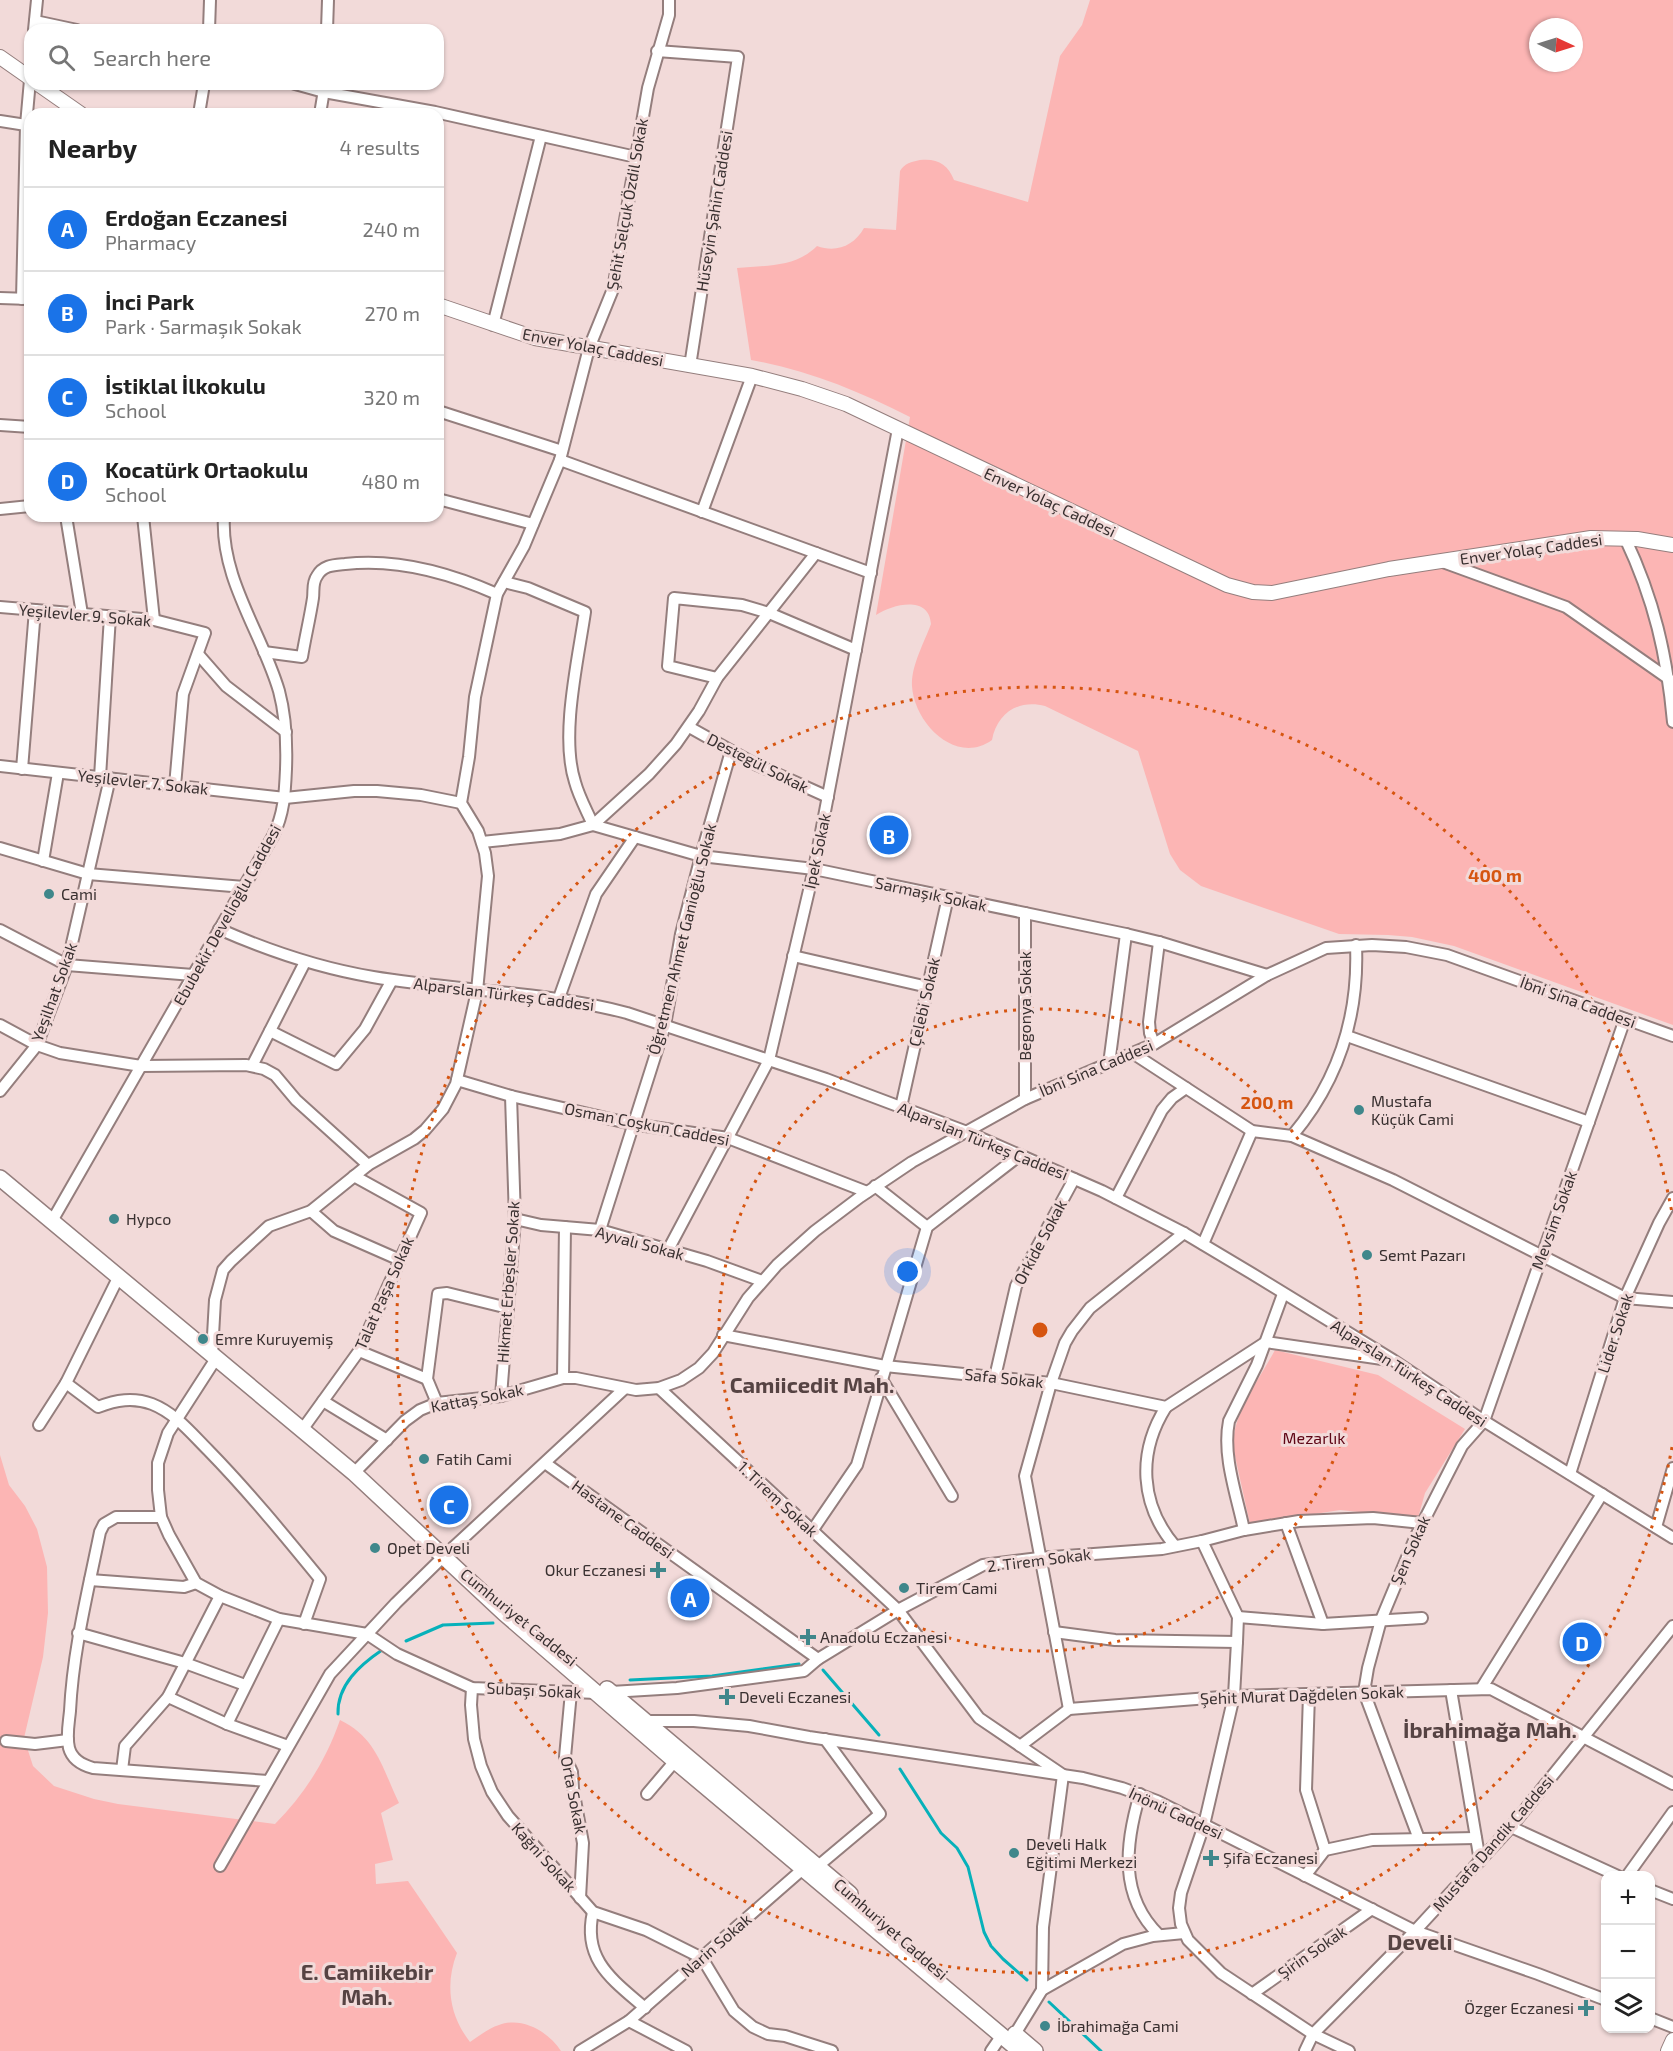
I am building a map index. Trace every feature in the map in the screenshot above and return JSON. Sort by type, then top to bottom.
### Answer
[{"type":"main road","name":"Cumhuriyet Caddesi","points":[[0,1178],[354,1473],[504,1613],[604,1693],[645,1721],[811,1867],[1008,2035],[1035,2051]]},
{"type":"main road","name":"Cumhuriyet Caddesi","points":[[604,1693],[675,1761],[811,1867]]},
{"type":"main road","name":"Cumhuriyet Caddesi","points":[[1008,2035],[1020,2051]]},
{"type":"street","points":[[35,24],[37,0]]},
{"type":"street","points":[[209,24],[210,0]]},
{"type":"street","points":[[327,24],[328,0]]},
{"type":"street","name":"Şehit Selçuk Özdil Sokak","points":[[461,803],[476,697],[498,594],[524,546],[561,455],[589,348],[613,289],[648,88],[669,15],[669,0]]},
{"type":"street","name":"Hüseyin Şahin Caddesi","points":[[657,51],[738,57],[690,366]]},
{"type":"street","points":[[0,57],[24,75]]},
{"type":"street","points":[[28,108],[29,90]]},
{"type":"street","points":[[47,90],[72,108]]},
{"type":"street","points":[[201,108],[203,90]]},
{"type":"street","points":[[321,108],[325,90]]},
{"type":"street","points":[[334,90],[413,108]]},
{"type":"street","points":[[444,115],[636,157]]},
{"type":"street","points":[[0,121],[24,125]]},
{"type":"street","points":[[493,325],[541,136]]},
{"type":"street","points":[[0,298],[24,299]]},
{"type":"street","name":"Enver Yolaç Caddesi","points":[[444,307],[535,338],[752,376],[802,389],[846,404],[1240,590],[1272,594],[1389,569],[1591,538],[1625,538],[1673,544]]},
{"type":"street","points":[[702,512],[752,376]]},
{"type":"street","points":[[444,413],[561,455],[702,512],[871,573]]},
{"type":"street","points":[[0,425],[24,427]]},
{"type":"street","name":"İpek Sokak","points":[[668,1250],[769,1060],[814,869],[898,429]]},
{"type":"street","points":[[444,502],[533,524]]},
{"type":"street","points":[[0,509],[24,507]]},
{"type":"street","points":[[67,522],[82,614]]},
{"type":"street","points":[[144,522],[154,620]]},
{"type":"street","name":"Ebubekir Develioğlu Caddesi","points":[[52,1221],[278,827],[285,798],[286,732],[278,689],[228,562],[224,522]]},
{"type":"street","points":[[1625,538],[1654,611],[1669,679],[1673,722]]},
{"type":"street","points":[[482,842],[541,834],[560,834],[593,825],[656,766],[688,727],[717,678],[816,553]]},
{"type":"street","points":[[1440,561],[1566,607],[1669,679]]},
{"type":"street","points":[[264,652],[302,657],[313,583],[319,573],[330,566],[370,563],[423,569],[461,579],[498,594]]},
{"type":"street","points":[[504,582],[528,588],[585,612],[572,693],[570,735],[574,781],[593,825]]},
{"type":"street","points":[[717,678],[668,666],[674,598],[742,605],[769,613],[856,650]]},
{"type":"street","name":"Yeşilevler 9. Sokak","points":[[0,607],[154,620],[205,633],[198,654]]},
{"type":"street","points":[[22,769],[36,610]]},
{"type":"street","name":"Yeşilhat Sokak","points":[[0,1091],[37,1045],[67,965],[88,874],[105,778],[110,616]]},
{"type":"street","points":[[175,786],[183,694],[198,654],[226,686],[286,732]]},
{"type":"street","name":"Destegül Sokak","points":[[688,727],[731,751],[828,797]]},
{"type":"street","name":"Öğretmen Ahmet Ganioğlu Sokak","points":[[600,1230],[665,1025],[681,934],[731,751]]},
{"type":"street","name":"Yeşilevler 7. Sokak","points":[[0,766],[285,798],[377,791],[421,795],[461,803]]},
{"type":"street","points":[[43,861],[58,773]]},
{"type":"street","points":[[461,803],[473,821],[482,842],[487,864],[488,887],[477,991],[457,1080],[443,1109],[414,1139],[368,1166],[311,1210],[269,1226],[223,1270],[214,1307],[214,1355],[164,1442],[158,1463],[158,1490],[161,1517],[196,1583],[220,1596],[279,1619],[367,1635],[397,1654],[472,1688]]},
{"type":"street","name":"Sarmaşık Sokak","points":[[593,825],[701,856],[814,869],[1126,934],[1268,975]]},
{"type":"street","points":[[559,998],[596,894],[636,837]]},
{"type":"street","points":[[0,848],[88,874],[244,887]]},
{"type":"street","name":"Çelebi Sokak","points":[[901,1107],[948,897]]},
{"type":"street","name":"Begonya Sokak","points":[[1025,913],[1025,1099]]},
{"type":"street","points":[[0,930],[67,965],[193,975]]},
{"type":"street","name":"Alparslan Türkeş Caddesi","points":[[219,930],[305,962],[352,974],[477,991],[559,998],[608,1008],[769,1060],[967,1132],[1116,1198],[1184,1233],[1393,1360],[1484,1421],[1673,1538]]},
{"type":"street","points":[[1109,1064],[1126,934]]},
{"type":"street","points":[[1154,1044],[1149,1022],[1160,942]]},
{"type":"street","points":[[1292,1136],[1324,1092],[1347,1036],[1355,994],[1356,945]]},
{"type":"street","name":"İbni Sina Caddesi","points":[[624,1389],[659,1388],[681,1380],[699,1368],[713,1353],[748,1298],[762,1281],[808,1237],[871,1189],[912,1162],[1025,1099],[1154,1044],[1268,975],[1326,948],[1356,945],[1398,946],[1447,955],[1673,1036]]},
{"type":"street","points":[[794,956],[928,987]]},
{"type":"street","points":[[252,1066],[305,962]]},
{"type":"street","points":[[270,1030],[336,1064],[365,1029],[392,980]]},
{"type":"street","name":"Mevsim Sokak","points":[[1484,1421],[1540,1256],[1625,1020]]},
{"type":"street","points":[[0,1025],[37,1045],[60,1053],[141,1066],[252,1066],[264,1069],[274,1075],[296,1100],[368,1166]]},
{"type":"street","points":[[1347,1036],[1589,1122]]},
{"type":"street","points":[[1134,1054],[1252,1131],[1292,1136],[1393,1180],[1624,1298],[1673,1302]]},
{"type":"street","name":"Osman Coşkun Caddesi","points":[[457,1080],[511,1096],[632,1124],[728,1138],[871,1189],[927,1227]]},
{"type":"street","points":[[1116,1198],[1162,1110],[1172,1098],[1186,1088]]},
{"type":"street","name":"Hikmet Erbeşler Sokak","points":[[501,1395],[515,1219],[511,1096]]},
{"type":"street","points":[[1203,1245],[1252,1131]]},
{"type":"street","points":[[812,1531],[856,1465],[927,1227],[1020,1155]]},
{"type":"street","name":"Talat Paşa Sokak","points":[[302,1430],[359,1351],[421,1213],[354,1176]]},
{"type":"street","name":"Orkide Sokak","points":[[995,1377],[1016,1286],[1074,1179]]},
{"type":"street","name":"Lider Sokak","points":[[1570,1474],[1624,1298],[1673,1198]]},
{"type":"street","points":[[311,1210],[334,1231],[400,1260]]},
{"type":"street","name":"Ayvalı Sokak","points":[[515,1219],[541,1225],[600,1230],[762,1281]]},
{"type":"street","points":[[563,1378],[565,1227]]},
{"type":"street","points":[[1020,1746],[1069,1709],[1025,1476],[1051,1383],[1065,1343],[1080,1319],[1090,1308],[1184,1233]]},
{"type":"street","points":[[39,1425],[66,1383],[119,1276]]},
{"type":"street","points":[[437,1403],[427,1379],[438,1294],[447,1293],[508,1308]]},
{"type":"street","points":[[1244,1530],[1228,1450],[1229,1421],[1266,1342],[1283,1294]]},
{"type":"street","name":"Safa Sokak","points":[[723,1335],[885,1366],[1051,1383],[1166,1407]]},
{"type":"street","points":[[1175,1546],[1163,1531],[1149,1501],[1146,1475],[1150,1439],[1166,1407],[1266,1342],[1393,1360]]},
{"type":"street","points":[[359,1351],[427,1379]]},
{"type":"street","name":"Kattaş Sokak","points":[[354,1473],[412,1415],[437,1403],[501,1395],[563,1378],[576,1378],[624,1389]]},
{"type":"street","points":[[881,1378],[952,1496]]},
{"type":"street","points":[[66,1383],[98,1407],[115,1401],[134,1400],[150,1403],[177,1418],[245,1489],[320,1579],[304,1624]]},
{"type":"street","name":"1. Tirem Sokak","points":[[659,1388],[898,1610],[979,1718],[1063,1775]]},
{"type":"street","points":[[220,1866],[330,1674],[444,1557],[624,1389]]},
{"type":"street","points":[[323,1401],[387,1440]]},
{"type":"street","name":"Şen Sokak","points":[[1364,1692],[1381,1620],[1422,1523],[1462,1446],[1484,1421]]},
{"type":"street","name":"Hastane Caddesi","points":[[544,1463],[818,1659]]},
{"type":"street","points":[[1656,1527],[1673,1468]]},
{"type":"street","points":[[1481,1689],[1602,1494]]},
{"type":"street","points":[[161,1517],[116,1517],[104,1524],[100,1532],[78,1633],[68,1740],[72,1755],[81,1764],[93,1768],[268,1780]]},
{"type":"street","name":"2. Tirem Sokak","points":[[604,1693],[677,1688],[804,1671],[818,1659],[898,1610],[983,1565],[1175,1546],[1286,1523],[1348,1518],[1422,1523]]},
{"type":"street","points":[[1286,1523],[1323,1623]]},
{"type":"street","points":[[1202,1542],[1238,1617],[1237,1642],[1234,1696],[1204,1826],[1181,1893],[1179,1908],[1184,1933],[1188,1940],[1221,1973],[1313,2034],[1349,2051]]},
{"type":"street","points":[[90,1580],[184,1587],[196,1583]]},
{"type":"street","points":[[122,1770],[125,1746],[168,1697],[220,1596]]},
{"type":"street","points":[[1238,1617],[1323,1623],[1422,1618]]},
{"type":"street","points":[[227,1724],[279,1619]]},
{"type":"street","name":"Mustafa Dandik Caddesi","points":[[1305,2051],[1313,2034],[1415,1931],[1511,1827],[1673,1626]]},
{"type":"street","points":[[1054,1632],[1115,1640],[1237,1642]]},
{"type":"street","points":[[78,1633],[186,1663],[245,1685]]},
{"type":"street","name":"Subaşı Sokak","points":[[472,1688],[604,1693]]},
{"type":"street","name":"Kağni Sokak","points":[[472,1688],[471,1713],[481,1767],[492,1792],[508,1816],[593,1912],[646,1930],[702,1958]]},
{"type":"street","name":"Şehit Murat Dağdelen Sokak","points":[[1069,1709],[1234,1696],[1491,1689],[1673,1785]]},
{"type":"street","points":[[1451,1690],[1480,1861]]},
{"type":"street","name":"Orta Sokak","points":[[570,1692],[565,1756],[572,1772],[583,1843],[580,1898]]},
{"type":"street","points":[[1364,1692],[1419,1839]]},
{"type":"street","points":[[1309,1694],[1306,1790],[1325,1850]]},
{"type":"street","points":[[168,1697],[227,1724],[288,1746]]},
{"type":"street","name":"İnönü Caddesi","points":[[645,1721],[718,1723],[1102,1782],[1140,1794],[1415,1931],[1601,1998]]},
{"type":"street","name":"Narin Sokak","points":[[580,2051],[629,2021],[811,1867],[880,1814],[825,1739]]},
{"type":"street","points":[[6,1741],[35,1744],[68,1740]]},
{"type":"street","points":[[647,1794],[675,1761]]},
{"type":"street","points":[[1042,1990],[1043,1927],[1063,1775]]},
{"type":"street","points":[[1140,1794],[1130,1837],[1130,1884],[1140,1912],[1159,1935]]},
{"type":"street","points":[[1630,1871],[1673,1812]]},
{"type":"street","points":[[1511,1827],[1609,1871]]},
{"type":"street","points":[[1305,1876],[1325,1850],[1372,1840],[1476,1838]]},
{"type":"street","points":[[1655,1892],[1673,1899]]},
{"type":"street","name":"Şirin Sokak","points":[[1252,1994],[1372,1909]]},
{"type":"street","points":[[593,1912],[591,1944],[598,1962],[610,1977],[645,2008]]},
{"type":"street","points":[[991,2051],[1008,2035],[1042,1990],[1109,1951],[1137,1939],[1184,1933]]},
{"type":"street","points":[[702,1958],[730,2004],[740,2017],[753,2027],[768,2034],[832,2051]]},
{"type":"street","points":[[1655,2020],[1673,2027]]},
{"type":"street","points":[[629,2021],[686,2051]]},
{"type":"street","points":[[1668,2051],[1673,2040]]},
{"type":"street","points":[[792,2051],[812,2046]]},
{"type":"green space","points":[[1090,0],[1673,0],[1673,1025],[1454,946],[1412,937],[1339,934],[1201,886],[1180,870],[1170,854],[1138,751],[1045,706],[1026,705],[1011,710],[999,722],[992,740],[978,747],[965,748],[939,737],[920,714],[915,700],[912,678],[931,624],[929,615],[924,609],[909,604],[891,608],[876,615],[910,417],[832,382],[793,369],[751,360],[737,268],[790,262],[817,246],[838,248],[850,243],[864,228],[896,230],[900,171],[911,162],[937,161],[949,170],[954,180],[1028,202],[1060,56],[1082,25]]},
{"type":"green space","name":"Mezarlık","points":[[1275,1350],[1378,1375],[1465,1429],[1425,1493],[1418,1518],[1340,1510],[1250,1524],[1233,1447],[1234,1434],[1242,1409]]},
{"type":"green space","points":[[0,1455],[9,1485],[25,1506],[37,1529],[47,1567],[48,1613],[43,1657],[24,1738],[33,1766],[54,1786],[94,1799],[275,1824],[314,1776],[340,1720],[352,1727],[370,1745],[383,1766],[399,1803],[381,1813],[393,1860],[375,1864],[376,1884],[408,1881],[457,1953],[450,1988],[453,2010],[463,2032],[470,2042],[499,2025],[526,2024],[542,2032],[561,2051],[0,2051]]},
{"type":"waterway","points":[[406,1641],[443,1625],[493,1623]]},
{"type":"waterway","points":[[338,1714],[341,1694],[351,1677],[382,1650]]},
{"type":"waterway","points":[[630,1680],[712,1676],[799,1664]]},
{"type":"waterway","points":[[823,1670],[879,1735]]},
{"type":"waterway","points":[[900,1769],[941,1833],[957,1848],[968,1867],[984,1932],[991,1946],[1027,1980]]},
{"type":"waterway","points":[[1049,2002],[1101,2051]]},
{"type":"place","name":"İnci Park","points":[[889,835]]},
{"type":"place","name":"Cami","points":[[49,894]]},
{"type":"place","name":"Mustafa Küçük Cami","points":[[1359,1110]]},
{"type":"place","name":"Hypco","points":[[114,1219]]},
{"type":"place","name":"Semt Pazarı","points":[[1367,1255]]},
{"type":"place","name":"Emre Kuruyemiş","points":[[203,1339]]},
{"type":"place","name":"Fatih Cami","points":[[424,1459]]},
{"type":"place","name":"İstiklal İlkokulu","points":[[449,1505]]},
{"type":"place","name":"Opet Develi","points":[[375,1548]]},
{"type":"place","name":"Okur Eczanesi","points":[[658,1570]]},
{"type":"place","name":"Tirem Cami","points":[[904,1588]]},
{"type":"place","name":"Erdoğan Eczanesi","points":[[690,1598]]},
{"type":"place","name":"Anadolu Eczanesi","points":[[808,1637]]},
{"type":"place","name":"Kocatürk Ortaokulu","points":[[1582,1642]]},
{"type":"place","name":"Develi Eczanesi","points":[[727,1697]]},
{"type":"place","name":"Develi Halk Eğitimi Merkezi","points":[[1014,1853]]},
{"type":"place","name":"Şifa Eczanesi","points":[[1211,1858]]},
{"type":"place","name":"Özger Eczanesi","points":[[1586,2008]]},
{"type":"place","name":"İbrahimağa Cami","points":[[1045,2026]]},
{"type":"district","name":"Camiicedit Mah.","points":[[812,1385]]},
{"type":"district","name":"İbrahimağa Mah.","points":[[1490,1730]]},
{"type":"district","name":"Develi","points":[[1420,1942]]},
{"type":"district","name":"E. Camiikebir Mah.","points":[[367,1985]]}]
